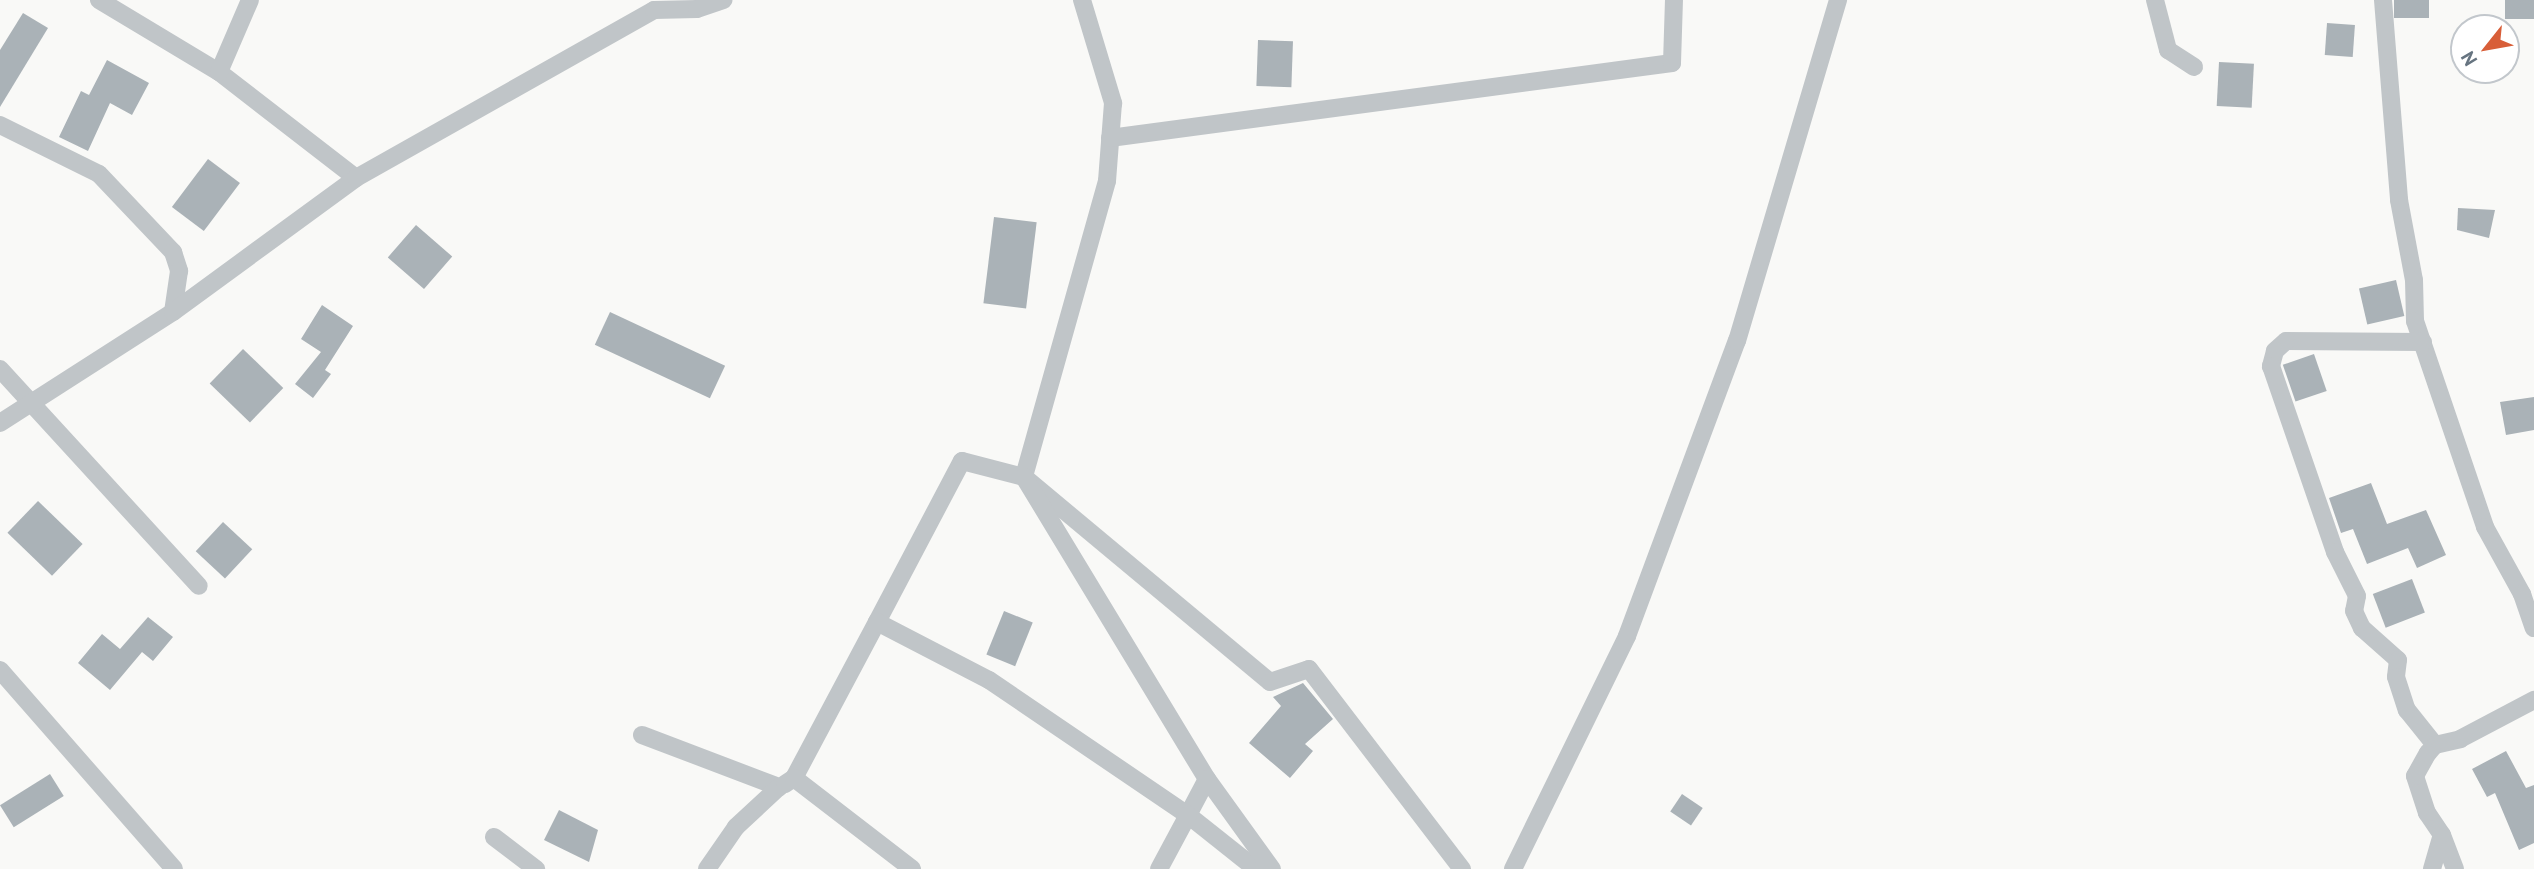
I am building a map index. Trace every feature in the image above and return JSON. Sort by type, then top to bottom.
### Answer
[{"type":"street","points":[[99,0],[219,72],[356,178]]},
{"type":"street","points":[[219,72],[250,0]]},
{"type":"street","points":[[0,423],[173,312],[356,178],[654,10],[697,9],[723,0]]},
{"type":"street","points":[[1082,0],[1113,103],[1107,181],[1024,477],[1207,779],[1272,869]]},
{"type":"street","points":[[1110,138],[1672,63],[1674,0]]},
{"type":"street","points":[[1513,869],[1627,636],[1737,341],[1788,157],[1838,0]]},
{"type":"street","points":[[2155,0],[2168,50],[2194,67]]},
{"type":"street","points":[[2383,0],[2399,200],[2414,280],[2414,321],[2485,527],[2522,594],[2534,628]]},
{"type":"street","points":[[0,125],[99,174],[173,252],[179,271],[173,312]]},
{"type":"street","points":[[2423,342],[2286,341],[2274,351],[2271,366],[2334,552],[2357,596],[2354,611],[2362,628],[2398,660],[2396,677],[2407,710],[2435,745]]},
{"type":"street","points":[[0,369],[29,404],[199,586]]},
{"type":"street","points":[[707,869],[736,827],[786,783],[877,622],[962,461],[1024,477],[1270,682],[1309,669],[1462,869]]},
{"type":"street","points":[[877,622],[989,680],[1188,815],[1256,869]]},
{"type":"street","points":[[0,670],[174,869]]},
{"type":"street","points":[[2455,869],[2442,835],[2427,813],[2415,776],[2435,745],[2460,739],[2534,700]]},
{"type":"street","points":[[642,735],[786,783],[912,869]]},
{"type":"street","points":[[1159,869],[1207,779]]},
{"type":"street","points":[[2431,869],[2442,835]]},
{"type":"street","points":[[494,837],[536,869]]},
{"type":"building","points":[[2394,0],[2429,0],[2429,18],[2394,18]]},
{"type":"building","points":[[2505,0],[2534,0],[2534,19],[2520,19],[2520,14],[2505,14]]},
{"type":"building","points":[[23,13],[48,28],[0,107],[0,50]]},
{"type":"building","points":[[2327,23],[2355,25],[2353,57],[2325,55]]},
{"type":"building","points":[[1258,40],[1293,41],[1291,87],[1256,86]]},
{"type":"building","points":[[107,60],[149,83],[132,115],[110,103],[88,151],[59,137],[81,91],[89,95]]},
{"type":"building","points":[[2219,62],[2254,64],[2252,108],[2217,106]]},
{"type":"building","points":[[208,159],[240,183],[204,231],[172,207]]},
{"type":"building","points":[[2458,208],[2495,210],[2489,238],[2457,230]]},
{"type":"building","points":[[994,217],[1037,222],[1026,309],[983,303]]},
{"type":"building","points":[[416,225],[452,256],[424,289],[388,257]]},
{"type":"building","points":[[2396,280],[2404,316],[2367,325],[2359,289]]},
{"type":"building","points":[[322,305],[353,326],[325,370],[331,374],[313,398],[295,384],[321,352],[301,339]]},
{"type":"building","points":[[610,312],[725,366],[710,398],[595,345]]},
{"type":"building","points":[[243,349],[283,388],[250,422],[210,384]]},
{"type":"building","points":[[2314,354],[2327,391],[2295,402],[2283,365]]},
{"type":"building","points":[[2534,397],[2534,430],[2506,435],[2500,402]]},
{"type":"building","points":[[2371,483],[2387,524],[2426,510],[2446,555],[2417,568],[2408,548],[2367,564],[2353,529],[2341,533],[2329,498]]},
{"type":"building","points":[[38,501],[83,544],[52,576],[7,533]]},
{"type":"building","points":[[223,522],[252,549],[225,579],[196,551]]},
{"type":"building","points":[[2412,579],[2425,613],[2386,628],[2373,594]]},
{"type":"building","points":[[1004,611],[1033,623],[1015,666],[986,655]]},
{"type":"building","points":[[148,617],[173,637],[153,661],[142,652],[110,690],[78,663],[102,634],[120,649]]},
{"type":"building","points":[[1303,683],[1333,719],[1305,744],[1313,751],[1290,778],[1249,743],[1281,706],[1273,697]]},
{"type":"building","points":[[2506,751],[2526,788],[2534,785],[2534,843],[2519,850],[2495,793],[2487,797],[2472,769]]},
{"type":"building","points":[[50,774],[64,796],[14,827],[0,805]]},
{"type":"building","points":[[1682,794],[1703,808],[1691,825],[1670,811]]},
{"type":"building","points":[[559,810],[598,830],[589,862],[544,840]]}]
